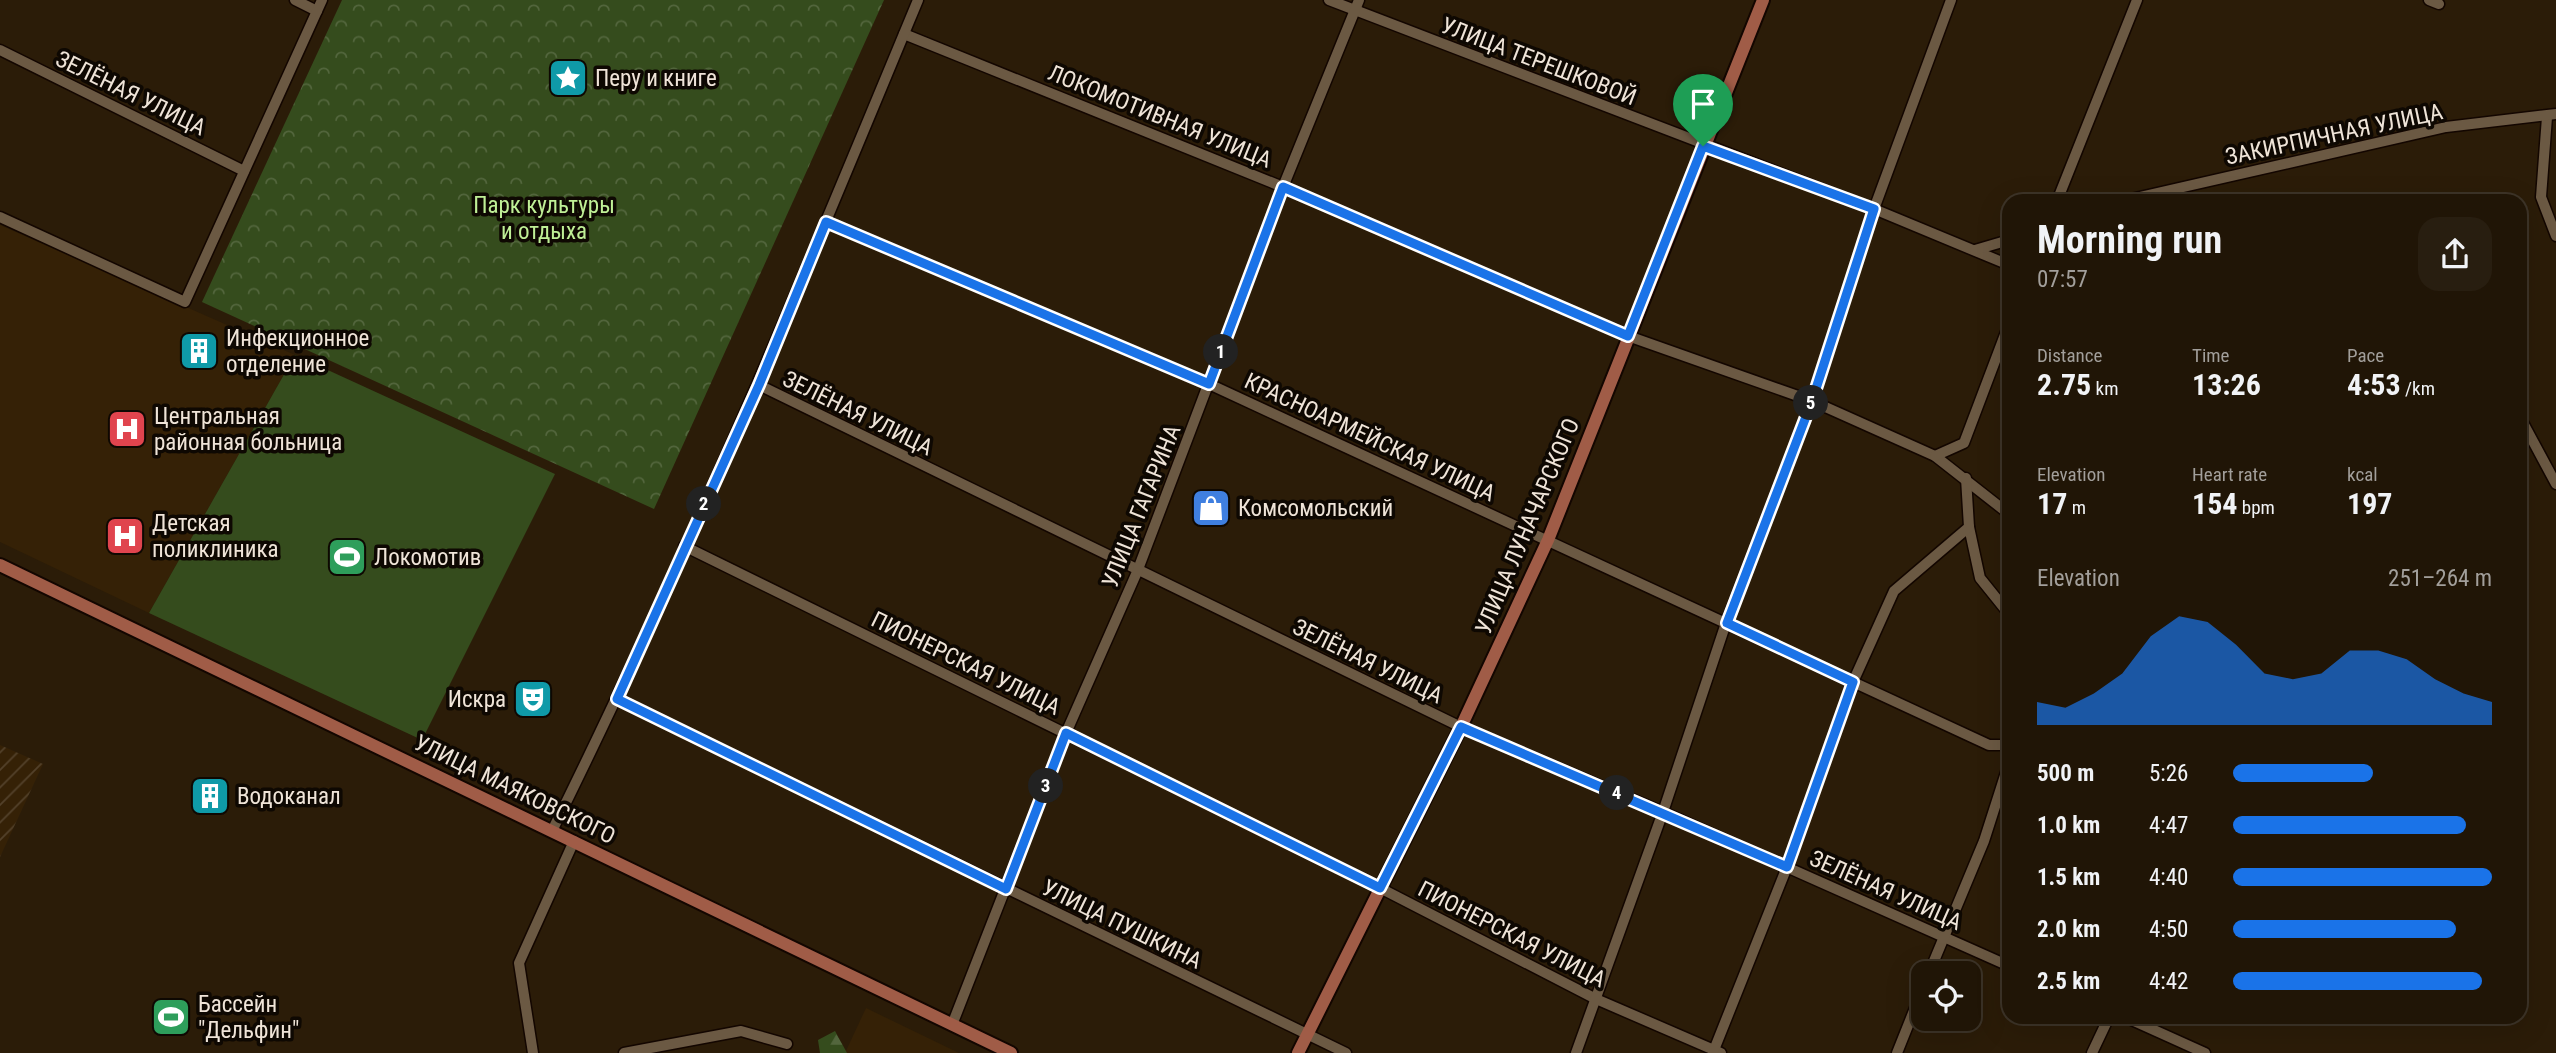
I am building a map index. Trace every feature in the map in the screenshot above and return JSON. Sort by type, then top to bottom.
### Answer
[{"type":"main road","name":"УЛИЦА ЛУНАЧАРСКОГО","points":[[1298,1053],[1461,727],[1548,540],[1762,0]]},
{"type":"main road","name":"УЛИЦА МАЯКОВСКОГО","points":[[0,565],[1011,1053]]},
{"type":"street","points":[[295,0],[317,11]]},
{"type":"street","points":[[0,217],[185,302],[322,0]]},
{"type":"street","points":[[552,831],[617,699],[759,385],[918,0]]},
{"type":"street","name":"УЛИЦА ТЕРЕШКОВОЙ","points":[[1329,0],[1357,5],[1703,146],[1874,209],[2002,262]]},
{"type":"street","points":[[1576,1053],[1663,812],[1727,623],[1812,401],[1874,209],[1951,0]]},
{"type":"street","points":[[2060,194],[2137,0]]},
{"type":"street","name":"УЛИЦА ГАГАРИНА","points":[[952,1025],[1066,733],[1137,572],[1283,187],[1357,5]]},
{"type":"street","name":"ЛОКОМОТИВНАЯ УЛИЦА","points":[[904,34],[1283,187],[1628,336],[1812,401],[1935,456],[2002,508]]},
{"type":"street","name":"ЗЕЛЁНАЯ УЛИЦА","points":[[0,50],[244,171]]},
{"type":"street","points":[[2552,116],[2541,197],[2556,236]]},
{"type":"street","name":"ЗАКИРПИЧНАЯ УЛИЦА","points":[[2153,194],[2446,127],[2552,116]]},
{"type":"street","name":"КРАСНОАРМЕЙСКАЯ УЛИЦА","points":[[826,222],[1209,384],[1989,745],[2002,745]]},
{"type":"street","points":[[1974,251],[2002,242]]},
{"type":"street","points":[[1935,456],[1964,443],[2002,343]]},
{"type":"street","name":"ЗЕЛЁНАЯ УЛИЦА","points":[[759,385],[1137,572],[1461,727],[1663,812],[2002,963]]},
{"type":"street","points":[[2527,430],[2556,484]]},
{"type":"street","points":[[1966,478],[1969,527],[1980,578],[2002,605]]},
{"type":"street","points":[[1718,1051],[1853,682],[1894,591],[1969,527]]},
{"type":"street","name":"ПИОНЕРСКАЯ УЛИЦА","points":[[684,547],[1380,888],[1596,999],[1718,1051]]},
{"type":"street","name":"УЛИЦА ПУШКИНА","points":[[617,699],[1346,1053]]},
{"type":"street","points":[[1934,961],[1984,841],[2002,785]]},
{"type":"street","points":[[533,1053],[519,963],[574,841]]},
{"type":"street","points":[[1896,1053],[1911,1017]]},
{"type":"street","points":[[2092,1053],[2106,1024]]},
{"type":"street","points":[[2141,1024],[2205,1053]]},
{"type":"street","points":[[624,1053],[741,1031],[788,1044]]},
{"type":"shaded area","name":"Центральная районная больница","points":[[0,225],[295,355],[149,613],[0,542]]},
{"type":"shaded area","points":[[0,745],[43,764],[0,857]]},
{"type":"shaded area","points":[[866,1008],[959,1053],[845,1053]]},
{"type":"green space","name":"Парк культуры и отдыха","points":[[342,0],[884,0],[654,509],[202,302]]},
{"type":"green space","name":"Локомотив","points":[[295,355],[555,474],[422,740],[149,613]]},
{"type":"green space","points":[[835,1031],[847,1053],[820,1053],[818,1040]]},
{"type":"place","name":"Перу и книге","points":[[568,78]]},
{"type":"place","name":"Инфекционное отделение","points":[[199,351]]},
{"type":"place","name":"Центральная районная больница","points":[[127,429]]},
{"type":"place","name":"Комсомольский","points":[[1211,508]]},
{"type":"place","name":"Детская поликлиника","points":[[125,536]]},
{"type":"place","name":"Локомотив","points":[[347,557]]},
{"type":"place","name":"Искра","points":[[533,699]]},
{"type":"place","name":"Водоканал","points":[[210,796]]},
{"type":"place","name":"Бассейн \"Дельфин\"","points":[[171,1017]]},
{"type":"route","points":[[1703,146],[1874,209],[1812,401],[1727,623],[1853,682],[1787,867],[1461,727],[1380,888],[1066,733],[1006,889],[617,699],[759,385],[826,222],[1209,384],[1283,187],[1628,336],[1703,146]]}]
